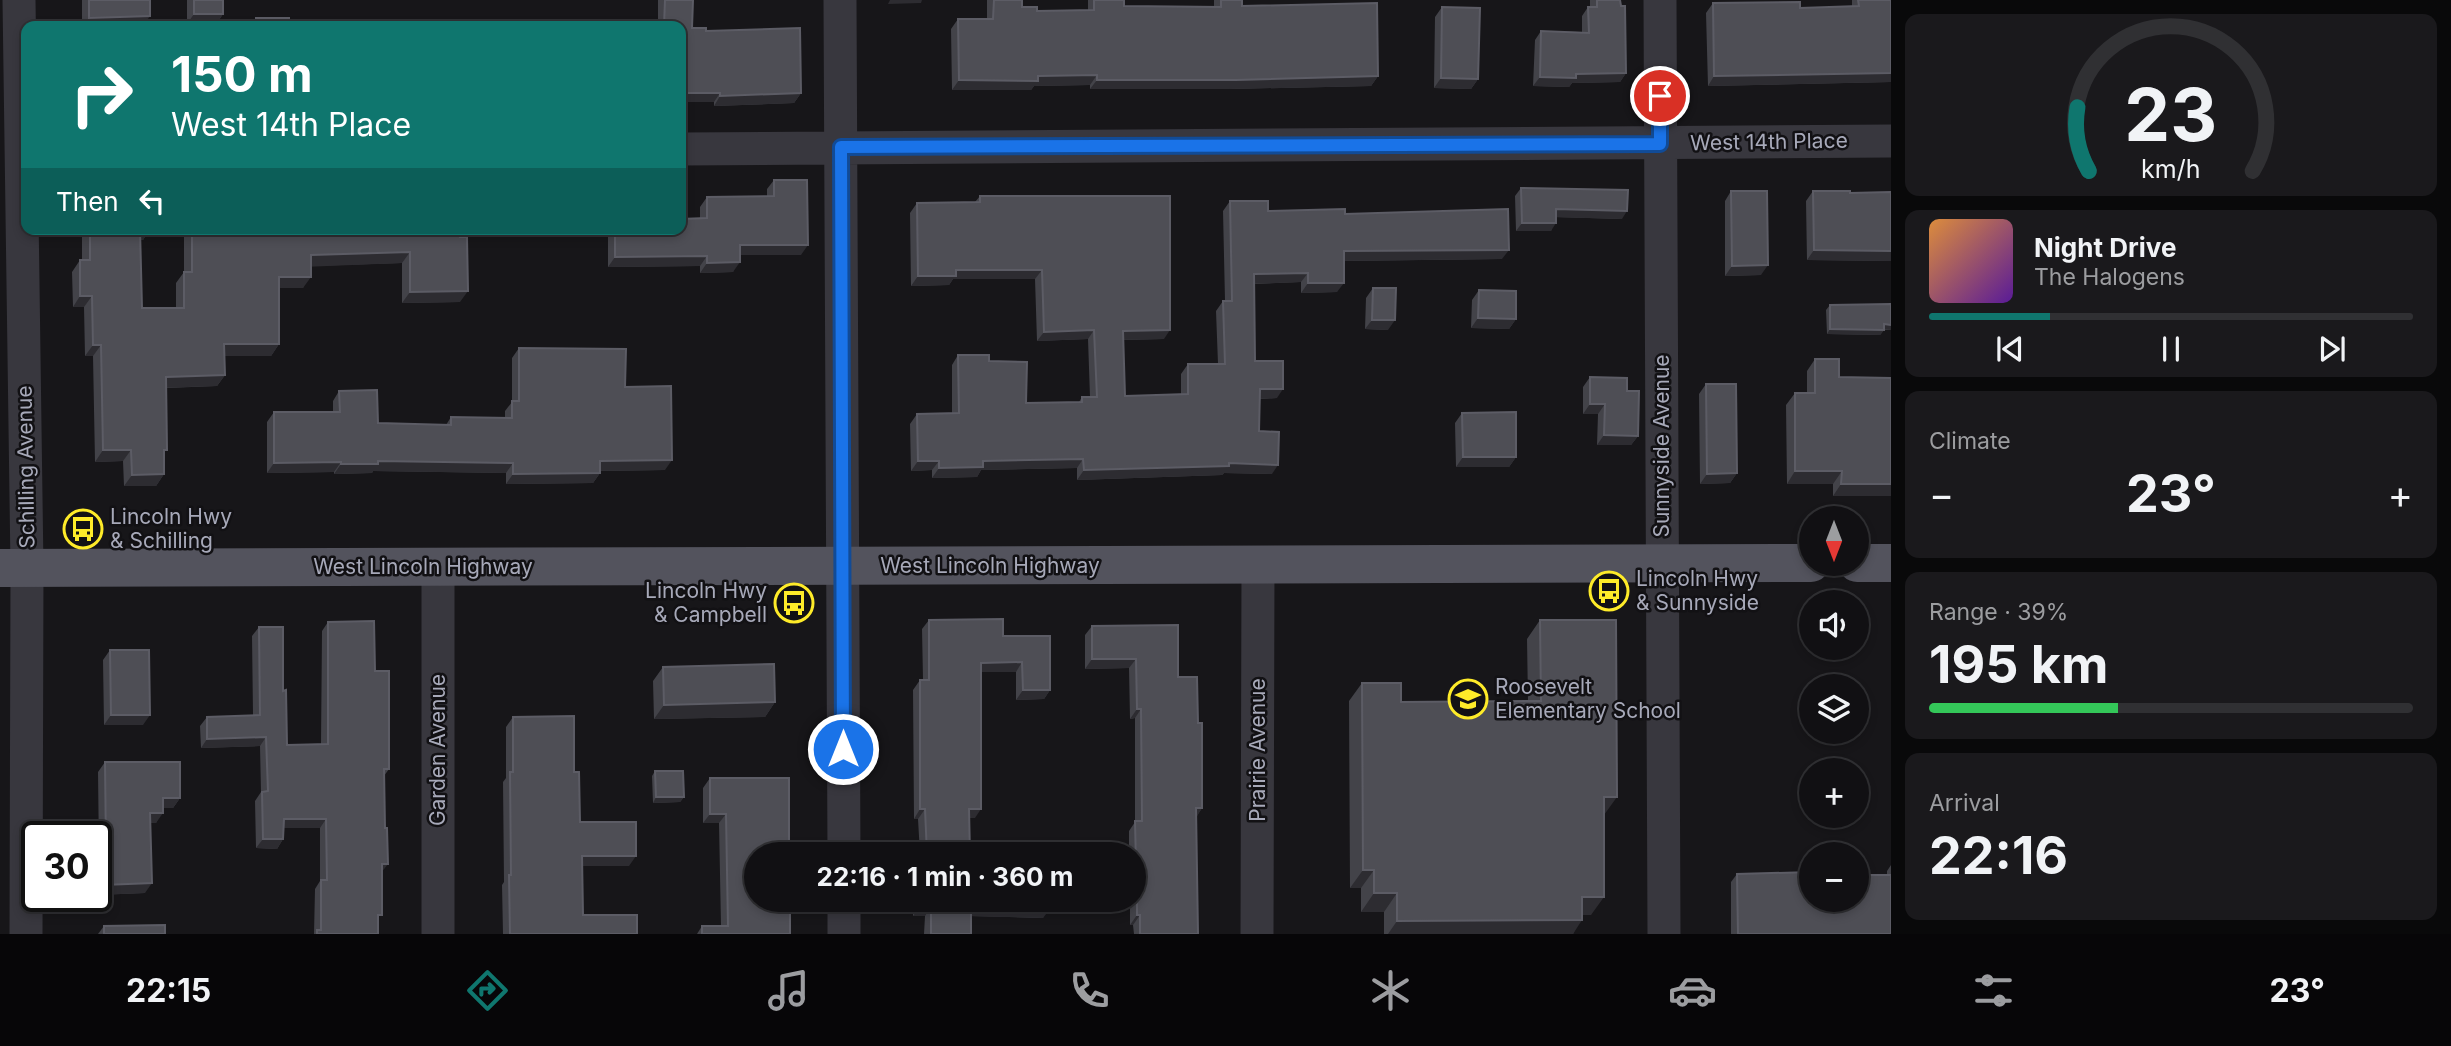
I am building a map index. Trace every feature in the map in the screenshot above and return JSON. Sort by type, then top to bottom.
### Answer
[{"type":"main road","points":[[1869,563],[1891,563]]},
{"type":"main road","name":"West Lincoln Highway","points":[[14,568],[1799,564]]},
{"type":"street","name":"Schilling Avenue","points":[[19,0],[21,78]]},
{"type":"street","points":[[840,0],[844,842]]},
{"type":"street","name":"Sunnyside Avenue","points":[[1660,0],[1664,934]]},
{"type":"street","name":"West 14th Place","points":[[686,149],[1891,141]]},
{"type":"street","name":"Schilling Avenue","points":[[21,235],[14,568],[26,934]]},
{"type":"street","name":"Prairie Avenue","points":[[1257,934],[1258,565]]},
{"type":"street","name":"Garden Avenue","points":[[438,567],[438,934]]},
{"type":"street","points":[[844,912],[844,934]]},
{"type":"building","points":[[89,0],[150,0],[150,16],[89,18]]},
{"type":"building","points":[[194,0],[223,0],[223,14],[194,14]]},
{"type":"building","points":[[665,0],[693,0],[692,28],[706,28],[706,31],[800,28],[801,93],[720,96],[720,93],[686,93],[686,21],[664,21]]},
{"type":"building","points":[[994,0],[1022,0],[1022,7],[1037,7],[1037,11],[1094,10],[1094,0],[1124,0],[1124,6],[1221,7],[1221,0],[1242,0],[1242,6],[1377,3],[1378,76],[1097,80],[1097,75],[1038,76],[1038,81],[959,80],[958,19],[993,19]]},
{"type":"building","points":[[1597,0],[1620,0],[1621,6],[1625,6],[1626,73],[1576,74],[1576,78],[1540,77],[1541,31],[1589,33],[1588,7],[1597,7]]},
{"type":"building","points":[[1858,0],[1891,0],[1891,73],[1714,76],[1713,3],[1800,2],[1800,8],[1859,6]]},
{"type":"building","points":[[1442,7],[1480,8],[1478,79],[1441,78]]},
{"type":"building","points":[[256,18],[289,18],[289,21],[256,21]]},
{"type":"building","points":[[774,180],[807,180],[808,245],[740,245],[740,262],[707,263],[707,256],[615,257],[615,235],[686,235],[686,219],[707,218],[707,197],[774,196]]},
{"type":"building","points":[[1521,188],[1628,190],[1627,211],[1556,209],[1556,223],[1522,223]]},
{"type":"building","points":[[1731,191],[1767,191],[1768,265],[1732,266]]},
{"type":"building","points":[[1813,191],[1891,192],[1891,251],[1814,250]]},
{"type":"building","points":[[980,196],[1170,196],[1170,330],[1123,331],[1125,396],[1188,394],[1188,364],[1225,364],[1223,301],[1232,301],[1230,201],[1268,201],[1268,211],[1345,209],[1345,214],[1508,209],[1509,250],[1344,251],[1344,283],[1308,283],[1308,273],[1254,274],[1255,361],[1283,361],[1283,389],[1260,389],[1259,431],[1279,432],[1278,465],[1229,463],[1229,466],[1084,470],[1083,459],[983,461],[983,467],[939,468],[939,461],[918,461],[917,414],[959,413],[958,355],[989,355],[989,361],[1027,362],[1026,403],[1082,402],[1082,397],[1097,397],[1094,330],[1044,332],[1042,270],[956,270],[956,276],[918,276],[917,203],[980,202]]},
{"type":"building","points":[[90,235],[140,235],[142,308],[184,308],[184,272],[192,272],[192,235],[460,235],[467,237],[468,291],[410,292],[410,252],[311,255],[311,277],[279,277],[279,344],[224,344],[225,375],[166,377],[167,450],[164,450],[164,474],[132,475],[131,450],[103,450],[101,345],[93,345],[92,296],[80,296],[80,260],[90,260]]},
{"type":"building","points":[[1373,288],[1396,288],[1395,320],[1372,320]]},
{"type":"building","points":[[1479,290],[1516,291],[1516,319],[1478,318]]},
{"type":"building","points":[[1891,304],[1891,325],[1884,324],[1884,330],[1830,329],[1830,305]]},
{"type":"building","points":[[519,348],[626,349],[625,387],[671,386],[672,460],[600,461],[600,473],[513,474],[513,463],[274,463],[274,412],[340,412],[339,391],[377,390],[378,423],[451,425],[451,417],[512,418],[512,401],[519,401]]},
{"type":"building","points":[[1815,359],[1839,359],[1839,377],[1891,378],[1891,484],[1841,484],[1842,471],[1795,471],[1795,393],[1815,393]]},
{"type":"building","points":[[1590,377],[1627,378],[1627,391],[1639,391],[1638,436],[1604,435],[1605,404],[1590,404]]},
{"type":"building","points":[[1706,384],[1736,384],[1737,473],[1707,474]]},
{"type":"building","points":[[1516,412],[1516,457],[1463,457],[1462,413]]},
{"type":"building","points":[[1003,619],[1003,636],[1050,636],[1050,690],[1023,690],[1022,662],[981,663],[981,809],[969,809],[970,842],[926,842],[925,809],[920,809],[920,680],[929,680],[929,620]]},
{"type":"building","points":[[1540,620],[1616,620],[1617,797],[1604,797],[1604,897],[1582,897],[1582,920],[1397,921],[1397,893],[1374,893],[1374,870],[1363,870],[1362,683],[1401,683],[1401,702],[1541,701]]},
{"type":"building","points":[[374,621],[375,671],[389,671],[389,769],[384,769],[388,864],[382,864],[382,915],[378,915],[378,934],[317,934],[317,930],[321,930],[321,880],[327,880],[326,819],[284,819],[283,839],[263,839],[262,792],[268,791],[266,737],[207,739],[207,717],[260,715],[259,627],[283,627],[283,691],[286,690],[287,745],[328,744],[328,622]]},
{"type":"building","points":[[1178,625],[1178,677],[1197,677],[1198,723],[1202,723],[1202,808],[1196,808],[1198,934],[1140,934],[1140,915],[1137,915],[1137,912],[1146,912],[1146,842],[1135,842],[1135,821],[1142,821],[1141,709],[1137,709],[1136,659],[1092,659],[1092,626]]},
{"type":"building","points":[[110,650],[149,650],[150,715],[111,715]]},
{"type":"building","points":[[774,664],[775,702],[664,705],[663,667]]},
{"type":"building","points":[[574,716],[574,772],[579,772],[580,822],[636,822],[636,856],[582,856],[583,915],[637,915],[637,934],[510,934],[510,772],[513,772],[513,717]]},
{"type":"building","points":[[105,762],[180,762],[180,798],[163,798],[163,813],[150,813],[152,883],[112,885],[112,821],[106,821]]},
{"type":"building","points":[[655,771],[683,771],[684,797],[656,797]]},
{"type":"building","points":[[710,778],[789,778],[789,842],[744,842],[744,912],[790,912],[790,934],[702,934],[702,926],[728,926],[726,814],[710,814]]},
{"type":"building","points":[[1799,872],[1799,912],[1869,912],[1869,875],[1891,875],[1891,934],[1738,934],[1737,874]]},
{"type":"building","points":[[931,912],[971,912],[971,934],[931,934]]},
{"type":"building","points":[[165,925],[165,934],[104,934],[104,926]]},
{"type":"place","name":"Lincoln Hwy & Schilling","points":[[83,529]]},
{"type":"place","name":"Lincoln Hwy & Sunnyside","points":[[1609,591]]},
{"type":"place","name":"Lincoln Hwy & Campbell","points":[[794,603]]},
{"type":"place","name":"Roosevelt Elementary School","points":[[1468,699]]},
{"type":"route","points":[[843,749],[841,147],[1660,144],[1660,96]]}]
